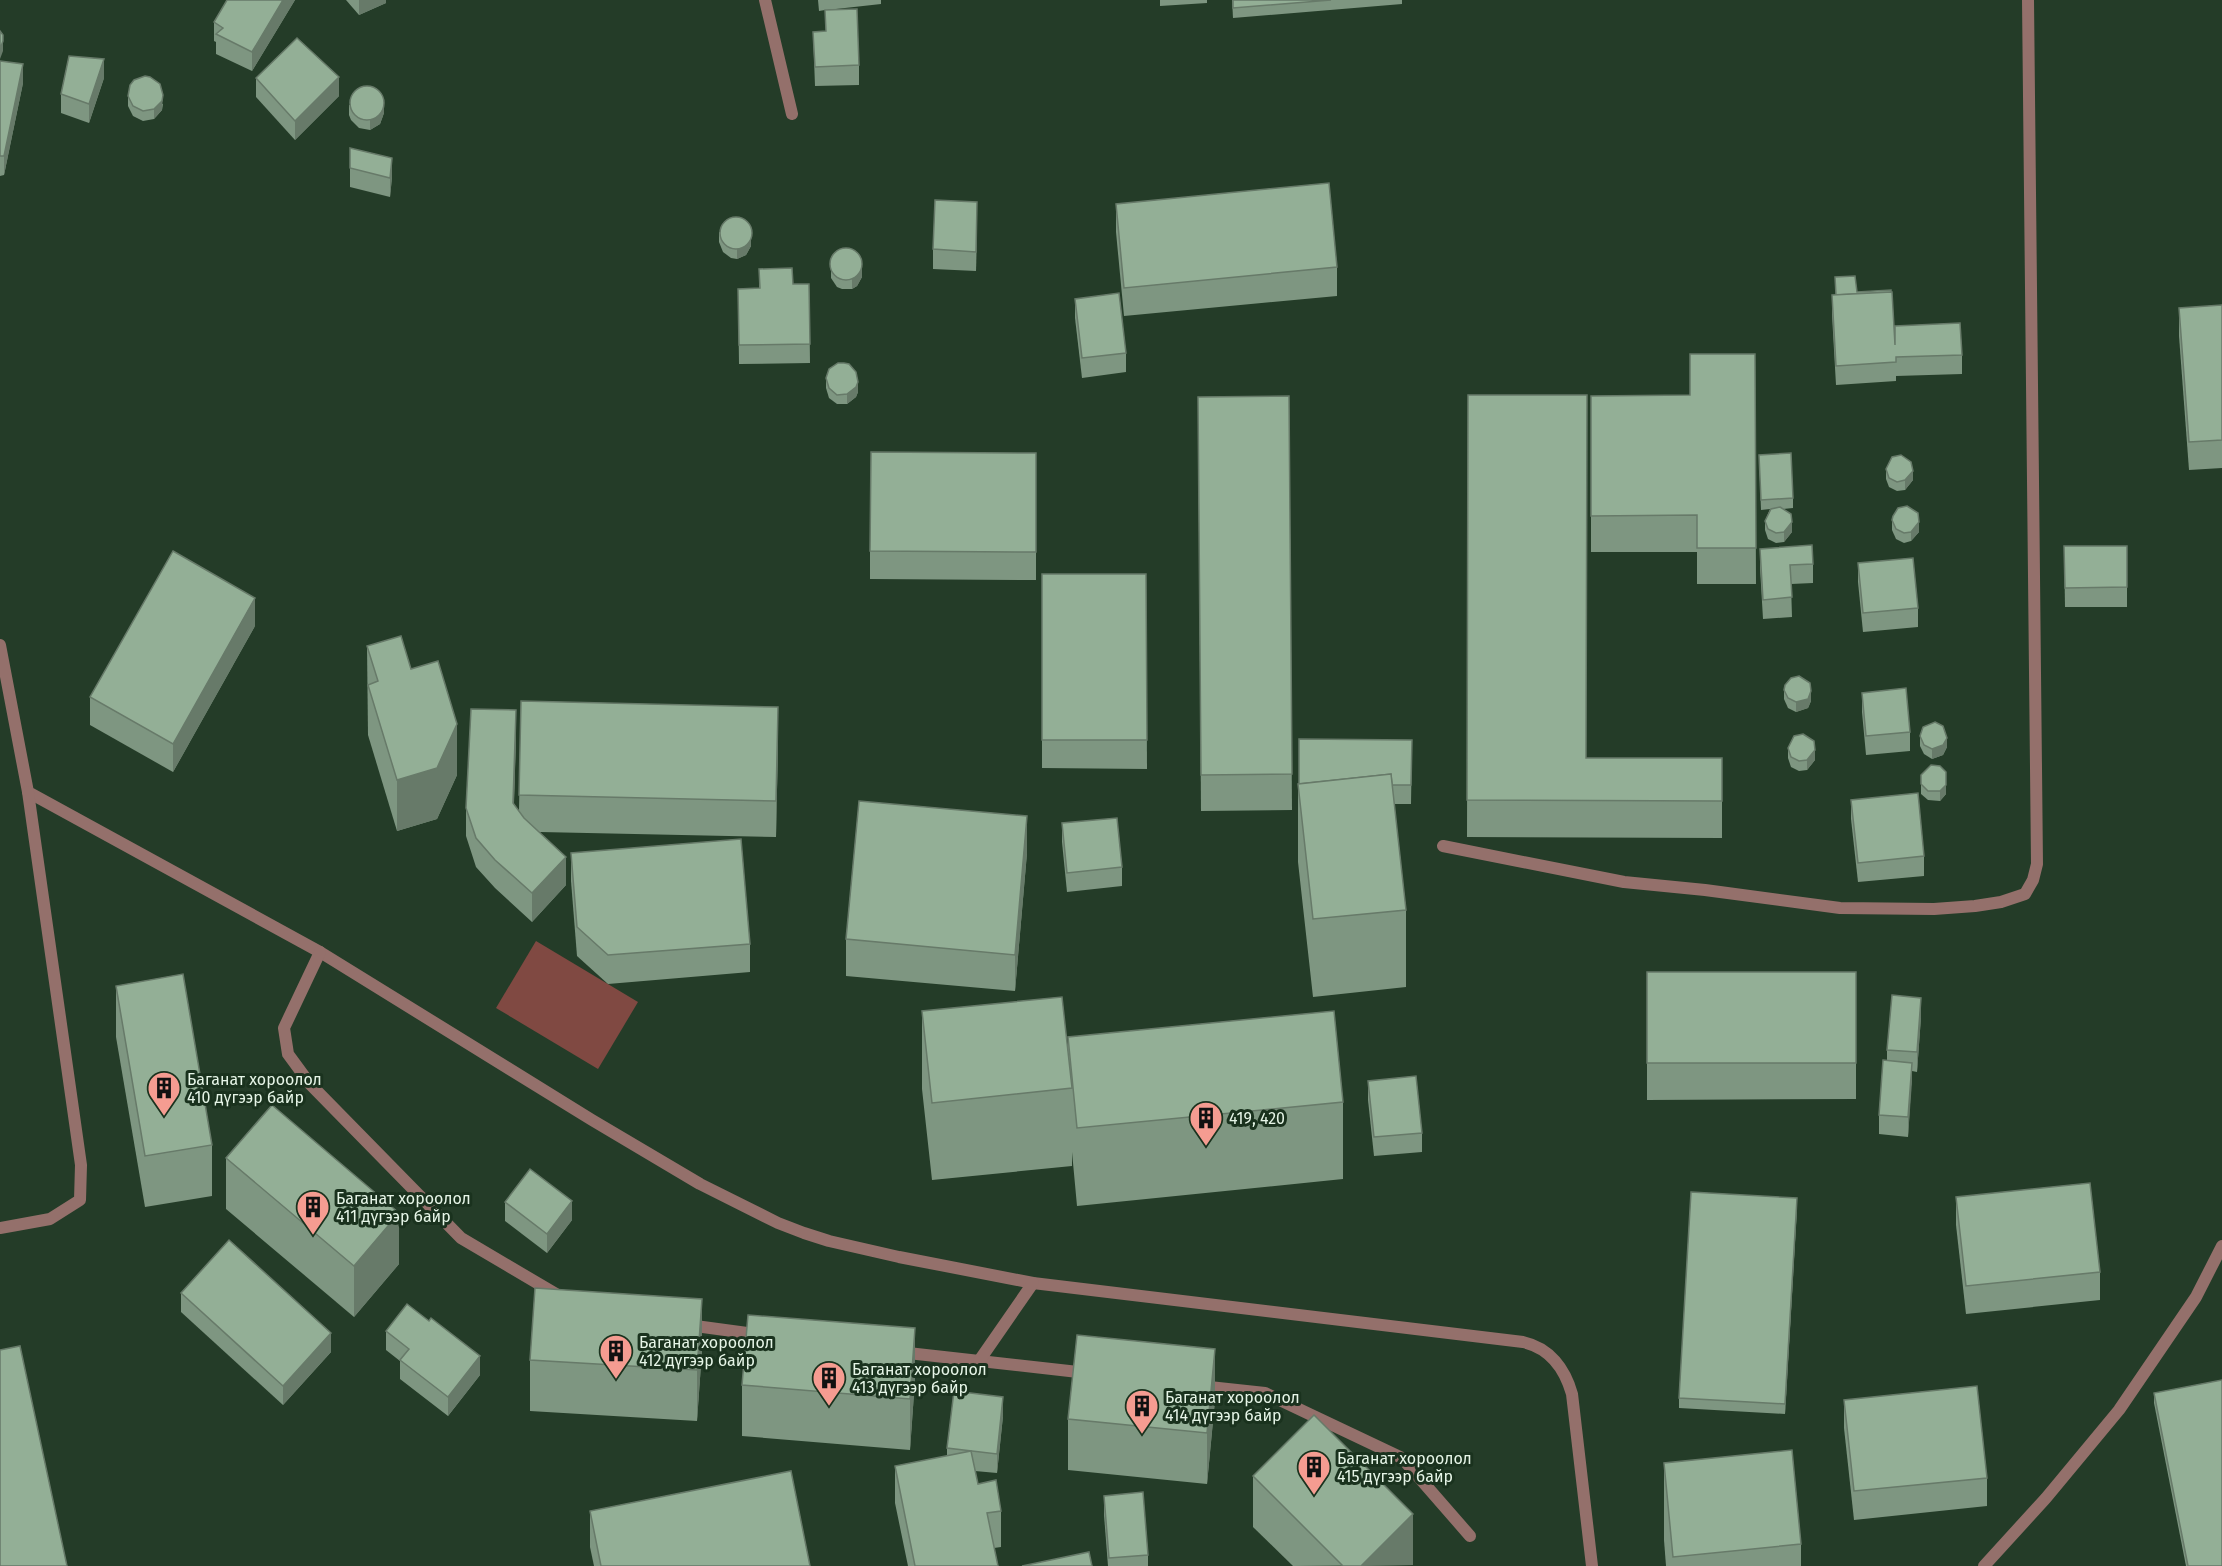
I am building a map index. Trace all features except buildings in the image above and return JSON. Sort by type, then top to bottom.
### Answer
[{"type":"street","points":[[765,0],[792,114]]},
{"type":"street","points":[[1443,846],[1624,882],[1840,908],[1934,909],[1975,906],[2001,902],[2025,894],[2033,880],[2037,864],[2028,0]]},
{"type":"street","points":[[0,645],[28,792],[81,1165],[80,1200],[50,1219],[0,1228]]},
{"type":"street","points":[[28,792],[320,952],[700,1184],[778,1222],[821,1238],[1032,1283],[1532,1344],[1544,1351],[1559,1365],[1572,1394],[1592,1566]]},
{"type":"street","points":[[320,952],[284,1028],[288,1054],[310,1084],[462,1238],[576,1306]]},
{"type":"street","points":[[1984,1566],[2046,1498],[2119,1410],[2196,1297],[2222,1246]]},
{"type":"street","points":[[979,1361],[1032,1283]]},
{"type":"street","points":[[679,1324],[772,1336]]},
{"type":"street","points":[[887,1351],[1098,1374]]},
{"type":"street","points":[[1182,1384],[1265,1394],[1402,1458],[1470,1536]]},
{"type":"shaded area","points":[[536,941],[638,1002],[598,1069],[496,1008]]},
{"type":"place","name":"Баганат хороолол 410 дүгээр байр","points":[[164,1117]]},
{"type":"place","name":"419, 420","points":[[1206,1147]]},
{"type":"place","name":"Баганат хороолол 411 дүгээр байр","points":[[313,1236]]},
{"type":"place","name":"Баганат хороолол 412 дүгээр байр","points":[[616,1380]]},
{"type":"place","name":"Баганат хороолол 413 дүгээр байр","points":[[829,1407]]},
{"type":"place","name":"Баганат хороолол 414 дүгээр байр","points":[[1142,1435]]},
{"type":"place","name":"Баганат хороолол 415 дүгээр байр","points":[[1314,1496]]}]
